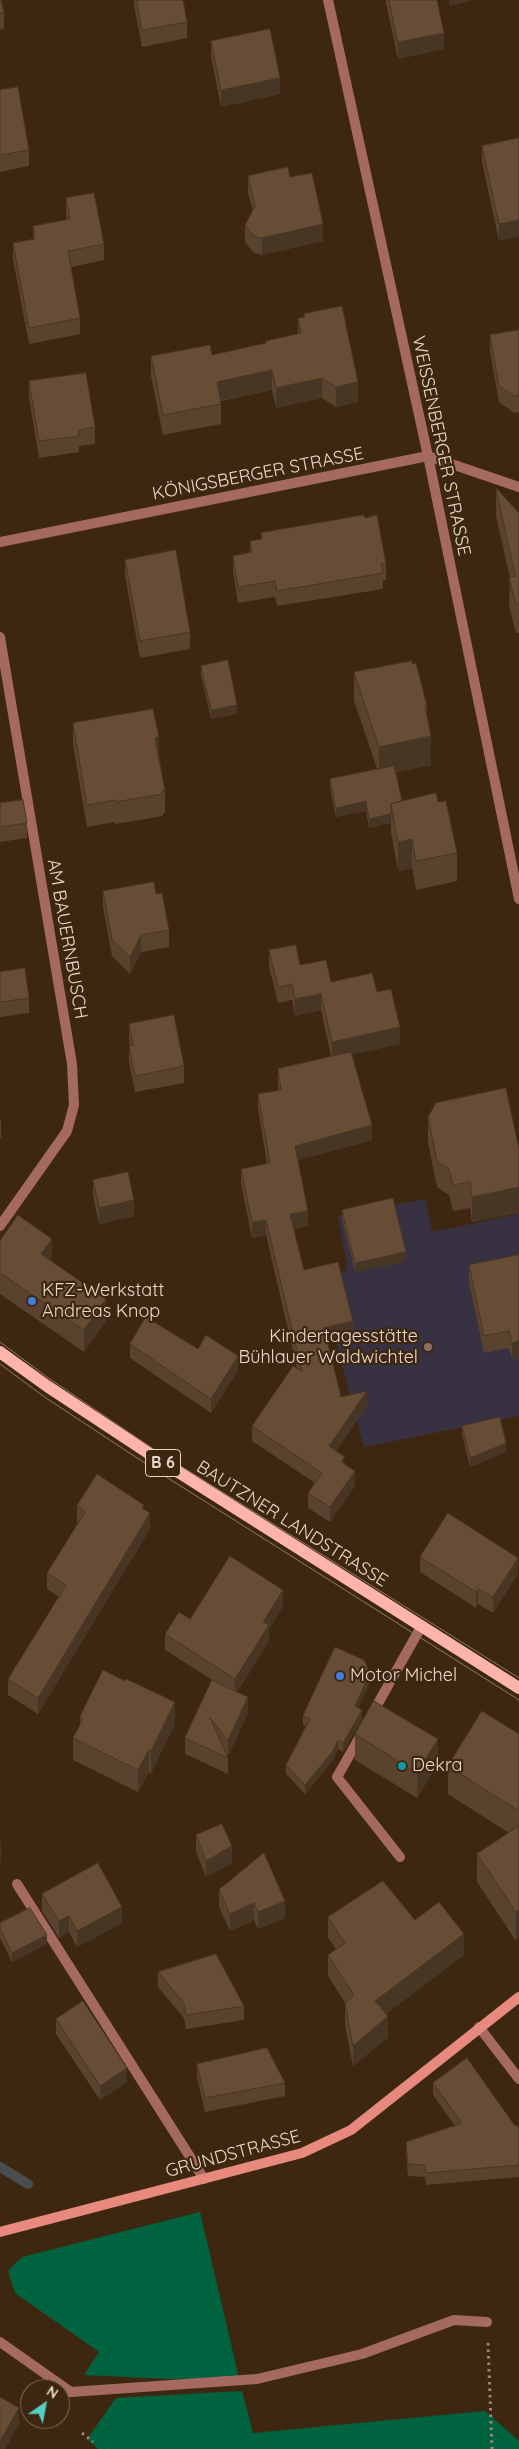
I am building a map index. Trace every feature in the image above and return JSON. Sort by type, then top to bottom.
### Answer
[{"type":"main road","name":"BAUTZNER LANDSTRASSE","points":[[0,1352],[47,1386],[126,1438],[519,1688]]},
{"type":"main road","name":"GRUNDSTRASSE","points":[[0,2232],[302,2153],[351,2130],[390,2102],[479,2027],[519,1997]]},
{"type":"street","name":"WEISSENBERGER STRASSE","points":[[328,0],[428,456],[519,899]]},
{"type":"street","points":[[428,456],[519,487]]},
{"type":"street","name":"KÖNIGSBERGER STRASSE","points":[[0,542],[428,456]]},
{"type":"street","name":"AM BAUERNBUSCH","points":[[0,637],[72,1064],[74,1105],[67,1131],[0,1226]]},
{"type":"street","points":[[400,1857],[337,1777],[421,1627]]},
{"type":"street","points":[[16,1884],[204,2179]]},
{"type":"street","points":[[479,2027],[519,2079]]},
{"type":"street","points":[[0,2342],[71,2392],[257,2379],[362,2354],[454,2320],[487,2322]]},
{"type":"path","points":[[487,2322],[492,2449]]},
{"type":"path","points":[[82,2433],[93,2442]]},
{"type":"shaded area","name":"Kindertagesstätte Bühlauer Waldwichtel","points":[[425,1199],[432,1232],[519,1214],[519,1416],[364,1447],[319,1279],[348,1270],[338,1216]]},
{"type":"green space","points":[[200,2212],[239,2378],[169,2379],[84,2375],[99,2352],[15,2293],[8,2271],[22,2257]]},
{"type":"green space","points":[[242,2391],[253,2433],[485,2411],[519,2441],[519,2449],[98,2449],[87,2439],[116,2398]]},
{"type":"building","points":[[1,0],[4,13],[0,13]]},
{"type":"building","points":[[137,0],[183,0],[187,22],[142,30]]},
{"type":"building","points":[[389,0],[437,0],[444,33],[398,42]]},
{"type":"building","points":[[270,29],[280,78],[221,90],[211,41]]},
{"type":"building","points":[[18,87],[29,150],[0,155],[0,90]]},
{"type":"building","points":[[519,138],[519,220],[499,224],[482,146]]},
{"type":"building","points":[[288,167],[290,177],[312,173],[323,224],[262,238],[254,236],[245,225],[255,206],[248,176]]},
{"type":"building","points":[[94,193],[104,244],[68,251],[80,318],[29,328],[13,243],[35,239],[33,226],[70,219],[66,198]]},
{"type":"building","points":[[342,306],[358,382],[336,387],[322,378],[276,388],[272,370],[217,382],[221,404],[163,415],[151,356],[210,345],[212,355],[266,343],[266,341],[301,333],[298,318],[305,317],[304,314]]},
{"type":"building","points":[[519,330],[519,395],[514,396],[499,386],[490,335]]},
{"type":"building","points":[[86,373],[95,427],[78,430],[79,436],[39,441],[29,381]]},
{"type":"building","points":[[496,488],[519,513],[519,604],[516,605],[509,578],[515,576]]},
{"type":"building","points":[[364,515],[365,518],[377,515],[386,564],[381,564],[383,573],[277,591],[275,581],[238,587],[233,556],[252,552],[250,541],[262,539],[261,533]]},
{"type":"building","points":[[176,550],[190,632],[140,641],[125,560]]},
{"type":"building","points":[[228,660],[237,705],[211,710],[201,666]]},
{"type":"building","points":[[412,661],[412,664],[416,663],[427,706],[425,706],[431,736],[379,747],[354,672]]},
{"type":"building","points":[[153,709],[159,737],[155,738],[165,791],[162,791],[163,794],[87,805],[73,723]]},
{"type":"building","points":[[394,766],[402,801],[391,804],[391,814],[369,819],[366,801],[336,808],[330,779]]},
{"type":"building","points":[[436,793],[438,802],[446,801],[457,853],[416,861],[412,839],[398,842],[391,804]]},
{"type":"building","points":[[23,800],[27,823],[0,827],[0,803]]},
{"type":"building","points":[[154,882],[156,894],[162,893],[169,930],[141,935],[130,957],[112,940],[103,891]]},
{"type":"building","points":[[296,945],[300,965],[326,960],[331,982],[372,973],[377,992],[391,989],[400,1027],[332,1042],[321,994],[295,999],[292,984],[278,987],[269,950]]},
{"type":"building","points":[[25,968],[29,998],[0,1002],[0,972]]},
{"type":"building","points":[[174,1015],[184,1066],[135,1076],[129,1046],[133,1045],[129,1024]]},
{"type":"building","points":[[351,1052],[372,1125],[295,1146],[308,1211],[290,1214],[304,1270],[338,1262],[353,1321],[324,1328],[341,1397],[367,1391],[329,1446],[345,1457],[341,1462],[355,1471],[330,1507],[308,1493],[322,1473],[252,1426],[293,1366],[302,1371],[266,1220],[252,1222],[241,1169],[270,1163],[258,1094],[281,1090],[278,1069]]},
{"type":"building","points":[[506,1088],[519,1149],[519,1187],[472,1197],[470,1182],[453,1185],[449,1169],[437,1161],[428,1117],[436,1103]]},
{"type":"building","points":[[128,1172],[134,1200],[99,1208],[93,1180]]},
{"type":"building","points":[[393,1198],[406,1252],[355,1263],[342,1210]]},
{"type":"building","points":[[18,1215],[52,1239],[41,1254],[106,1299],[84,1330],[0,1273],[0,1241]]},
{"type":"building","points":[[519,1255],[519,1341],[512,1343],[509,1331],[484,1336],[469,1265]]},
{"type":"building","points":[[146,1317],[198,1349],[206,1335],[238,1356],[211,1399],[130,1344]]},
{"type":"building","points":[[500,1417],[506,1443],[470,1458],[462,1426]]},
{"type":"building","points":[[97,1474],[144,1505],[142,1508],[150,1513],[38,1698],[8,1679],[66,1585],[47,1573],[85,1512],[77,1506]]},
{"type":"building","points":[[448,1513],[518,1558],[493,1597],[478,1589],[476,1592],[420,1557]]},
{"type":"building","points":[[230,1556],[283,1590],[263,1622],[269,1625],[235,1679],[165,1634],[179,1612],[190,1619]]},
{"type":"building","points":[[335,1647],[364,1660],[370,1673],[355,1706],[362,1710],[343,1743],[338,1740],[333,1751],[305,1785],[286,1765],[310,1719],[303,1716]]},
{"type":"building","points":[[103,1670],[175,1702],[151,1751],[149,1750],[138,1770],[73,1738],[83,1719],[80,1717]]},
{"type":"building","points":[[212,1680],[248,1697],[228,1740],[210,1718],[228,1758],[185,1738]]},
{"type":"building","points":[[374,1701],[438,1739],[417,1773],[355,1734]]},
{"type":"building","points":[[482,1711],[519,1734],[519,1811],[448,1766]]},
{"type":"building","points":[[222,1824],[232,1846],[206,1861],[196,1835]]},
{"type":"building","points":[[519,1826],[519,1910],[516,1912],[477,1854]]},
{"type":"building","points":[[264,1853],[285,1901],[258,1912],[254,1903],[230,1914],[219,1890]]},
{"type":"building","points":[[98,1863],[122,1907],[77,1931],[69,1916],[59,1921],[42,1894]]},
{"type":"building","points":[[383,1881],[415,1920],[439,1902],[464,1934],[375,2001],[388,2016],[353,2046],[345,2003],[354,1995],[328,1955],[345,1943],[328,1917]]},
{"type":"building","points":[[30,1908],[47,1935],[12,1953],[0,1929],[0,1923]]},
{"type":"building","points":[[216,1954],[244,2006],[186,2015],[184,2003],[158,1972]]},
{"type":"building","points":[[83,2001],[127,2068],[100,2086],[56,2019]]},
{"type":"building","points":[[267,2048],[285,2083],[205,2098],[197,2064]]},
{"type":"building","points":[[467,2058],[519,2129],[519,2165],[426,2173],[425,2165],[408,2164],[406,2142],[462,2123],[433,2083]]},
{"type":"building","points":[[0,2397],[19,2408],[0,2441]]},
{"type":"waterway","points":[[0,2167],[28,2184]]},
{"type":"tram line","points":[[0,1342],[47,1377],[152,1448],[519,1678]]},
{"type":"tram line","points":[[0,1364],[46,1398],[160,1473],[519,1700]]},
{"type":"place","name":"KFZ-Werkstatt Andreas Knop","points":[[32,1301]]},
{"type":"place","name":"Kindertagesstätte Bühlauer Waldwichtel","points":[[428,1347]]},
{"type":"place","name":"Motor Michel","points":[[340,1676]]},
{"type":"place","name":"Dekra","points":[[402,1766]]}]
